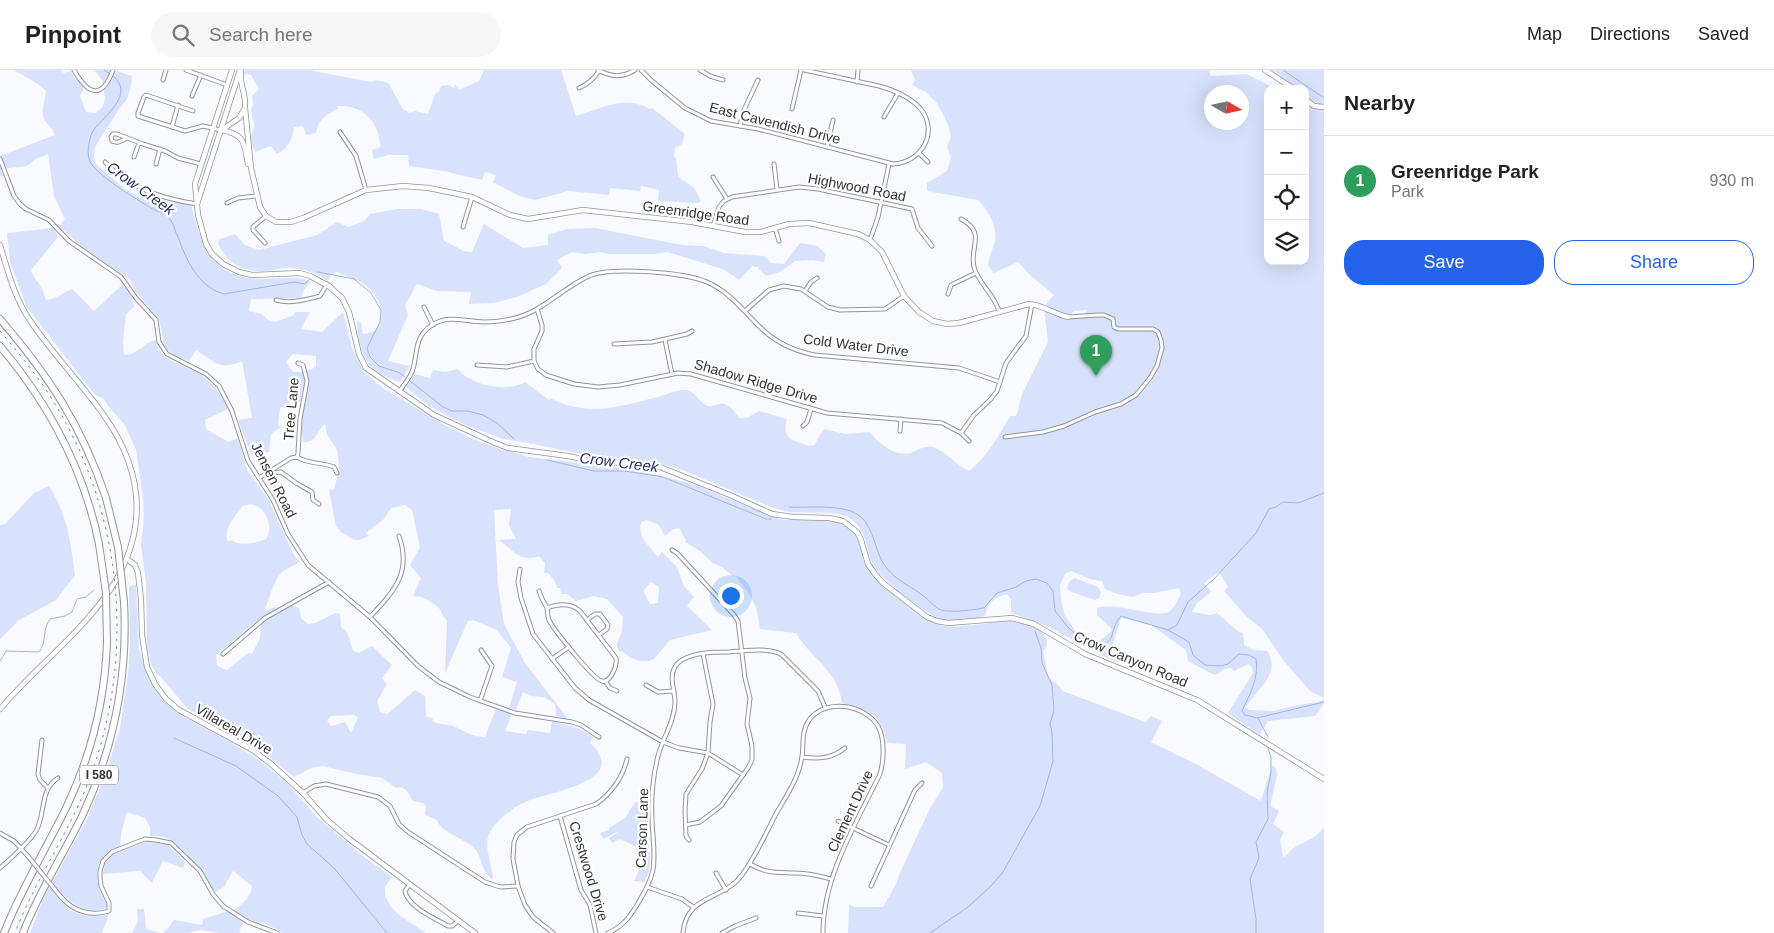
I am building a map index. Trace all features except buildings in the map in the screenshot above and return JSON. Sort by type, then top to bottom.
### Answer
[{"type":"highway","name":"I 580","points":[[0,319],[40,367],[65,405],[89,453],[106,498],[119,554],[124,602],[125,646],[121,686],[114,725],[103,763],[83,813],[40,894],[23,933]]},
{"type":"highway","name":"I 580","points":[[0,346],[32,387],[64,441],[86,493],[99,544],[106,593],[107,643],[99,708],[83,767],[67,805],[23,888],[4,933]]},
{"type":"main road","name":"Crow Canyon Road","points":[[232,70],[196,184],[200,227],[206,244],[212,254],[223,264],[240,272],[252,275],[300,273],[327,284],[342,298],[349,312],[359,354],[366,368],[434,415],[501,446],[592,461],[660,467],[772,514],[793,517],[829,518],[843,521],[857,532],[868,564],[875,574],[927,617],[948,623],[1012,618],[1034,624],[1085,654],[1197,700],[1324,779]]},
{"type":"main road","name":"Crow Canyon Road","points":[[197,204],[241,70]]},
{"type":"main road","points":[[241,70],[240,83],[245,94],[251,168]]},
{"type":"main road","points":[[1265,70],[1288,85]]},
{"type":"main road","points":[[222,130],[240,118],[245,107],[242,93],[234,87],[227,85]]},
{"type":"main road","points":[[1309,102],[1314,106],[1324,107]]},
{"type":"main road","points":[[222,130],[237,134],[242,139],[260,207],[266,216]]},
{"type":"main road","points":[[201,192],[204,170],[201,164],[207,160],[210,152],[214,150]]},
{"type":"main road","name":"Greenridge Road","points":[[266,216],[276,222],[291,222],[366,190],[392,186],[413,186],[472,197],[523,219],[534,219],[588,210],[713,226],[745,232],[761,232],[789,224],[809,223],[858,234],[870,240]]},
{"type":"main road","points":[[870,240],[882,252],[904,296],[919,312],[933,321],[959,323],[999,311],[1032,304],[1068,317]]},
{"type":"main road","points":[[0,245],[12,283],[24,312],[100,410],[124,450],[133,477],[137,502],[136,528],[131,548],[108,593],[80,629],[0,709]]},
{"type":"main road","name":"Villareal Drive","points":[[126,559],[135,565],[138,573],[142,636],[147,667],[166,699],[179,710],[251,749],[270,762],[334,826],[475,933]]},
{"type":"street","points":[[74,70],[90,90],[96,91],[103,89],[113,70]]},
{"type":"street","points":[[163,80],[166,70]]},
{"type":"street","points":[[186,70],[227,85]]},
{"type":"street","points":[[579,88],[594,78],[599,70],[608,75],[617,76],[626,75],[635,70]]},
{"type":"street","name":"East Cavendish Drive","points":[[641,70],[652,82],[690,111],[711,121],[740,126],[889,164]]},
{"type":"street","points":[[700,70],[710,76],[723,80]]},
{"type":"street","points":[[792,109],[802,70],[879,86],[898,93],[916,105],[925,117],[927,138],[919,153],[903,163],[889,164],[874,231],[870,240]]},
{"type":"street","points":[[857,82],[858,70]]},
{"type":"street","points":[[192,96],[201,75]]},
{"type":"street","points":[[740,126],[743,112],[758,80]]},
{"type":"street","points":[[884,117],[898,93]]},
{"type":"street","points":[[193,111],[146,96],[138,116],[188,131],[203,126],[222,130]]},
{"type":"street","points":[[172,127],[178,106]]},
{"type":"street","points":[[826,147],[834,120]]},
{"type":"street","points":[[340,132],[356,156],[366,190]]},
{"type":"street","points":[[127,138],[114,142],[110,137],[115,134],[127,138],[139,143],[160,149],[178,158],[201,164]]},
{"type":"street","points":[[134,157],[139,143]]},
{"type":"street","points":[[156,164],[160,149]]},
{"type":"street","points":[[919,153],[928,162]]},
{"type":"street","name":"Jensen Road","points":[[0,160],[14,196],[20,204],[49,220],[69,241],[121,277],[136,298],[156,320],[163,349],[174,359],[206,374],[219,386],[232,411],[248,460],[274,500],[288,534],[303,558],[370,617],[403,652],[431,677],[480,701],[528,716],[572,722],[581,725],[599,737]]},
{"type":"street","points":[[105,162],[144,190],[177,201],[197,204]]},
{"type":"street","points":[[774,164],[777,190]]},
{"type":"street","points":[[713,177],[727,199],[717,210],[713,226]]},
{"type":"street","name":"Highwood Road","points":[[727,199],[737,195],[799,187],[818,189],[912,209],[918,228],[932,246]]},
{"type":"street","points":[[227,204],[238,198],[257,196]]},
{"type":"street","points":[[464,227],[472,197]]},
{"type":"street","points":[[265,244],[253,230],[253,227],[266,216]]},
{"type":"street","points":[[961,219],[968,222],[975,233],[976,242],[973,262],[976,273],[995,300],[999,311]]},
{"type":"street","points":[[775,228],[779,241]]},
{"type":"street","name":"Cold Water Drive","points":[[433,325],[447,319],[495,322],[514,318],[537,309],[585,278],[599,272],[680,275],[703,280],[722,290],[761,329],[774,339],[808,354],[960,368],[1000,382]]},
{"type":"street","points":[[948,294],[951,285],[976,273]]},
{"type":"street","points":[[804,291],[817,278]]},
{"type":"street","points":[[276,300],[284,302],[301,301],[320,296],[327,284]]},
{"type":"street","points":[[745,311],[758,298],[773,288],[790,286],[804,291],[823,305],[840,310],[885,309],[904,296]]},
{"type":"street","points":[[961,434],[974,415],[994,396],[1006,363],[1026,336],[1032,304]]},
{"type":"street","points":[[400,392],[413,369],[418,341],[433,325],[424,306]]},
{"type":"street","points":[[477,365],[507,367],[534,361],[534,349],[542,331],[537,309]]},
{"type":"street","points":[[1005,437],[1043,432],[1064,426],[1130,399],[1141,390],[1157,366],[1162,348],[1158,332],[1152,329],[1118,329],[1114,327],[1114,320],[1104,315],[1068,317]]},
{"type":"street","points":[[614,344],[639,344],[665,340],[692,331]]},
{"type":"street","points":[[665,340],[672,374]]},
{"type":"street","name":"Shadow Ridge Drive","points":[[534,361],[538,369],[546,374],[574,384],[590,387],[608,387],[672,374],[697,375],[811,409],[837,414],[942,423],[961,434],[969,442]]},
{"type":"street","name":"Tree Lane","points":[[258,478],[291,458],[297,457],[301,410],[307,376],[303,365],[298,363]]},
{"type":"street","points":[[803,426],[807,422],[811,409]]},
{"type":"street","points":[[900,431],[901,419]]},
{"type":"street","points":[[297,457],[306,461],[334,466],[337,473]]},
{"type":"street","points":[[267,472],[281,472],[286,475],[312,492],[313,500],[319,504]]},
{"type":"street","points":[[370,617],[394,590],[398,580],[403,566],[404,555],[399,536]]},
{"type":"street","points":[[672,550],[677,553],[734,615],[740,630],[745,678],[750,698],[746,724],[752,754],[748,768],[716,811],[700,822],[686,825]]},
{"type":"street","points":[[520,569],[518,582],[527,620],[533,634],[575,688],[589,700],[663,742],[679,748],[708,754],[743,775]]},
{"type":"street","points":[[223,654],[265,618],[329,582]]},
{"type":"street","points":[[539,591],[549,621],[569,647],[595,677],[617,691]]},
{"type":"street","points":[[546,608],[554,605],[574,606],[599,635],[616,658],[617,663],[610,678],[605,682]]},
{"type":"street","points":[[587,620],[595,614],[600,614],[608,625],[607,629],[599,635]]},
{"type":"street","points":[[552,659],[569,647]]},
{"type":"street","points":[[480,701],[492,666],[481,650]]},
{"type":"street","name":"Carson Lane","points":[[608,933],[620,928],[630,916],[648,887],[654,865],[652,814],[656,769],[658,754],[671,724],[675,704],[672,678],[674,667],[678,662],[688,657],[715,652],[767,650],[781,654],[818,691],[825,707]]},
{"type":"street","points":[[689,840],[686,836],[684,811],[686,794],[702,769],[708,754],[713,699],[704,654]]},
{"type":"street","points":[[646,685],[658,692],[674,691]]},
{"type":"street","name":"Clement Drive","points":[[823,933],[823,916],[831,879],[880,774],[883,740],[874,720],[862,712],[843,706],[825,707]]},
{"type":"street","points":[[683,933],[685,921],[693,907],[726,890],[737,882],[750,864],[797,775],[802,757],[804,729],[812,716],[825,707]]},
{"type":"street","points":[[42,740],[38,774],[40,780],[48,788]]},
{"type":"street","points":[[802,757],[830,758],[845,748]]},
{"type":"street","points":[[553,933],[533,917],[525,906],[518,886],[512,849],[517,835],[527,826],[596,804],[604,799],[611,792],[627,759]]},
{"type":"street","points":[[0,868],[33,835],[38,826],[48,788],[58,778]]},
{"type":"street","points":[[871,886],[915,790],[922,783]]},
{"type":"street","points":[[303,793],[314,786],[326,784],[378,797],[390,806],[399,824],[408,832],[485,882],[500,886],[518,886]]},
{"type":"street","name":"Crestwood Drive","points":[[560,816],[581,890],[590,905],[596,933]]},
{"type":"street","points":[[838,821],[889,846]]},
{"type":"street","points":[[0,834],[21,848],[61,897],[72,907],[83,912],[93,913],[109,911],[109,903],[101,886],[100,878],[101,864],[105,857],[112,852],[145,839],[171,843],[200,871],[213,894],[223,906],[248,922],[277,933]]},
{"type":"street","points":[[750,864],[762,871],[796,873],[831,879]]},
{"type":"street","points":[[716,873],[726,890]]},
{"type":"street","points":[[410,884],[405,891],[406,896],[418,908],[448,926],[452,926],[458,921]]},
{"type":"street","points":[[648,887],[662,894],[682,899],[693,907]]},
{"type":"street","points":[[798,913],[823,916]]},
{"type":"street","points":[[722,933],[756,918]]},
{"type":"shaded area","points":[[14,70],[61,70],[63,73],[71,71],[84,88],[80,96],[86,112],[96,113],[103,106],[105,98],[102,80],[94,70],[114,70],[132,76],[127,99],[95,147],[94,157],[96,164],[127,191],[140,197],[191,204],[206,248],[213,259],[223,268],[250,278],[295,278],[311,281],[301,298],[251,299],[249,311],[262,314],[268,320],[275,322],[292,316],[296,312],[310,312],[301,329],[322,332],[343,312],[352,348],[365,373],[383,388],[443,424],[473,439],[529,457],[624,467],[696,485],[784,520],[829,520],[838,522],[857,534],[866,563],[880,583],[928,619],[943,626],[955,627],[1009,621],[1029,624],[1039,628],[1047,640],[1047,646],[1043,651],[1048,677],[1063,691],[1145,722],[1151,716],[1162,721],[1151,742],[1194,763],[1261,801],[1272,765],[1276,769],[1277,776],[1270,806],[1279,811],[1273,824],[1284,832],[1280,840],[1283,856],[1285,857],[1295,847],[1315,836],[1324,827],[1324,933],[848,933],[849,905],[855,907],[883,907],[931,806],[943,788],[942,773],[926,762],[905,769],[906,744],[887,743],[877,719],[867,711],[842,703],[830,673],[796,633],[760,629],[755,606],[741,583],[735,576],[713,563],[700,551],[685,542],[686,540],[679,528],[672,530],[665,536],[658,524],[646,520],[641,522],[640,527],[642,537],[658,557],[662,552],[677,567],[684,586],[694,597],[687,606],[712,630],[670,640],[654,659],[641,661],[633,659],[618,650],[617,643],[622,632],[623,617],[607,599],[594,596],[576,601],[567,594],[561,594],[560,588],[557,588],[555,581],[548,573],[544,573],[545,563],[539,556],[532,558],[522,557],[499,540],[516,539],[509,525],[511,509],[494,510],[498,585],[504,624],[525,663],[568,719],[556,716],[555,704],[544,697],[531,696],[523,692],[516,710],[509,708],[517,682],[502,677],[511,648],[497,630],[473,620],[468,621],[445,673],[447,621],[436,605],[422,597],[413,596],[421,578],[410,565],[420,547],[412,510],[405,505],[391,508],[384,519],[366,533],[369,536],[360,540],[354,540],[341,532],[336,526],[329,490],[334,489],[338,474],[338,452],[324,424],[313,439],[303,442],[302,415],[308,382],[307,371],[316,367],[316,356],[293,354],[286,362],[293,372],[304,372],[300,402],[294,401],[280,408],[278,426],[283,427],[274,431],[271,435],[269,452],[251,454],[238,420],[252,418],[242,361],[228,365],[218,364],[196,350],[189,361],[174,355],[165,347],[159,319],[135,291],[131,281],[81,246],[59,226],[65,219],[54,196],[48,154],[36,159],[27,166],[1,169],[3,176],[0,177],[0,156],[55,135],[44,117],[43,110],[46,91]],"holes":[[[651,582],[659,587],[658,603],[650,604],[643,591]]]},
{"type":"shaded area","points":[[245,70],[313,70],[371,82],[382,81],[389,84],[402,108],[409,113],[415,111],[428,114],[435,94],[439,92],[441,86],[448,85],[454,88],[455,84],[459,90],[479,81],[484,70],[561,70],[576,116],[613,104],[631,103],[652,108],[685,134],[682,144],[675,148],[674,156],[676,158],[678,176],[695,189],[701,201],[698,203],[658,201],[659,190],[641,186],[640,191],[610,188],[609,195],[568,191],[535,200],[519,196],[493,182],[496,175],[485,172],[482,180],[451,172],[409,166],[408,155],[388,155],[374,159],[372,150],[381,147],[373,122],[355,108],[343,106],[337,106],[338,109],[323,118],[316,133],[306,135],[303,126],[294,127],[289,143],[277,154],[271,146],[255,152],[251,141],[254,126],[251,110],[253,105],[252,96],[259,89],[251,75],[244,74]]},
{"type":"shaded area","points":[[911,70],[1209,70],[1211,76],[1247,74],[1268,85],[1264,85],[1264,265],[1309,265],[1309,106],[1324,109],[1324,698],[1310,691],[1283,660],[1263,630],[1246,616],[1224,591],[1228,587],[1219,572],[1204,583],[1211,592],[1197,603],[1192,612],[1209,615],[1217,613],[1239,632],[1243,633],[1244,645],[1254,650],[1267,651],[1272,666],[1270,674],[1246,707],[1249,710],[1273,711],[1318,702],[1324,699],[1324,703],[1315,716],[1268,721],[1260,735],[1228,713],[1253,673],[1249,664],[1234,671],[1231,668],[1225,669],[1216,675],[1210,673],[1188,661],[1186,650],[1151,625],[1121,618],[1111,650],[1116,658],[1115,662],[1047,626],[1011,613],[1011,599],[1007,594],[992,601],[985,616],[959,621],[943,620],[915,604],[884,578],[872,563],[860,528],[845,516],[831,513],[791,512],[776,509],[666,465],[596,457],[503,439],[465,425],[429,406],[406,387],[415,374],[430,378],[433,370],[446,372],[457,369],[476,382],[505,387],[525,382],[549,400],[550,398],[578,408],[592,409],[619,406],[687,390],[708,406],[725,404],[739,418],[747,418],[759,411],[787,419],[786,434],[790,439],[806,445],[814,445],[824,429],[845,434],[870,432],[882,445],[893,451],[904,454],[924,447],[933,447],[969,471],[987,453],[1010,416],[1016,416],[1017,414],[1022,394],[1048,342],[1044,308],[1074,318],[1079,318],[1088,310],[1074,311],[1069,316],[1052,309],[1046,304],[1054,295],[1031,276],[1018,262],[994,273],[988,265],[996,236],[995,230],[989,214],[982,204],[978,200],[927,191],[927,183],[947,171],[951,158],[947,146],[951,137],[948,125],[936,102],[926,92],[912,85],[915,80]],"holes":[[[1071,571],[1090,579],[1102,581],[1105,589],[1132,597],[1143,593],[1154,593],[1179,588],[1181,594],[1172,609],[1165,613],[1105,606],[1097,608],[1097,615],[1112,631],[1095,644],[1077,633],[1065,616],[1061,599],[1060,585],[1065,574]]]},
{"type":"shaded area","points":[[1272,70],[1324,70],[1324,105],[1309,98],[1309,85],[1293,85]]},
{"type":"shaded area","points":[[397,209],[421,209],[439,214],[444,241],[464,251],[472,252],[484,224],[523,248],[548,245],[548,235],[567,229],[595,228],[682,245],[703,246],[724,253],[765,256],[771,263],[784,264],[800,243],[817,246],[826,254],[824,262],[813,260],[795,261],[780,272],[766,276],[757,267],[752,266],[739,280],[723,269],[667,252],[654,254],[609,254],[600,252],[586,254],[572,252],[557,260],[562,268],[546,284],[517,297],[494,303],[469,304],[471,292],[437,291],[417,284],[405,305],[408,315],[388,361],[410,366],[400,382],[379,373],[366,360],[362,352],[359,343],[357,321],[361,323],[363,334],[377,328],[381,316],[381,308],[378,301],[366,285],[337,272],[331,275],[328,281],[311,272],[297,269],[284,268],[253,271],[246,269],[229,260],[224,255],[218,242],[220,239],[235,234],[245,245],[259,250],[317,235],[337,222],[349,227],[364,221],[370,214]]},
{"type":"shaded area","points":[[54,227],[58,237],[31,270],[42,288],[46,300],[72,289],[94,311],[122,285],[131,294],[134,307],[126,314],[123,341],[124,354],[134,353],[156,340],[159,348],[168,359],[197,372],[207,379],[227,406],[228,409],[205,420],[206,429],[228,442],[238,438],[247,470],[268,499],[294,555],[300,562],[282,572],[276,580],[265,609],[266,611],[274,607],[281,608],[292,605],[299,608],[301,618],[308,624],[315,623],[335,613],[340,614],[341,627],[347,632],[353,651],[359,653],[372,646],[392,665],[382,678],[387,684],[377,701],[380,712],[387,714],[415,690],[425,696],[426,716],[433,719],[432,721],[453,726],[475,736],[485,737],[496,709],[512,714],[505,731],[526,734],[528,730],[550,733],[552,721],[580,729],[593,737],[590,743],[600,757],[601,768],[593,777],[565,790],[523,803],[504,816],[491,830],[487,844],[492,879],[485,871],[477,851],[448,832],[437,820],[425,815],[426,806],[423,803],[413,801],[405,789],[396,788],[382,778],[323,766],[311,768],[294,777],[248,740],[188,709],[160,676],[157,675],[152,666],[147,647],[146,583],[141,545],[144,518],[143,497],[136,450],[125,425],[104,399],[94,394],[26,306],[10,261],[7,233]],"holes":[[[250,504],[260,508],[267,517],[269,528],[266,539],[248,544],[231,540],[228,542],[227,532],[230,523],[242,506]],[[260,619],[263,622],[261,624],[260,638],[252,654],[248,653],[227,670],[217,665],[216,655]],[[353,715],[358,717],[351,733],[345,722],[331,726],[327,720],[331,716]]]},
{"type":"shaded area","points":[[49,486],[64,519],[70,540],[75,575],[56,600],[19,620],[0,639],[0,525],[5,524],[34,493]]},
{"type":"shaded area","points":[[1075,578],[1098,587],[1101,592],[1099,598],[1095,600],[1069,591],[1067,588],[1069,582]]},
{"type":"shaded area","points":[[136,585],[139,649],[150,681],[162,699],[180,715],[229,741],[260,761],[286,782],[318,818],[363,856],[392,877],[385,887],[388,902],[405,919],[426,933],[283,933],[266,924],[247,919],[234,910],[248,897],[252,886],[233,871],[224,887],[215,892],[200,870],[179,847],[164,837],[150,836],[150,827],[145,818],[127,812],[120,846],[103,857],[98,867],[97,880],[99,888],[108,907],[90,910],[78,906],[64,895],[59,899],[69,909],[81,915],[109,914],[102,933],[30,933],[43,899],[88,817],[107,770],[120,728],[128,675],[130,643],[129,586]]},
{"type":"shaded area","points":[[635,802],[648,805],[649,848],[639,848],[620,839],[612,843],[609,838],[617,833],[619,835],[617,832],[604,839],[600,833],[609,830],[609,828],[625,818]]},
{"type":"shaded area","points":[[146,842],[167,844],[185,862],[183,868],[163,861],[152,883],[140,871],[103,874],[106,862],[113,854]]},
{"type":"shaded area","points":[[643,852],[650,852],[650,864],[647,875],[644,882],[634,881],[646,854]]},
{"type":"shaded area","points":[[137,909],[144,909],[146,928],[158,933],[132,933],[138,921]]},
{"type":"shaded area","points":[[229,911],[244,921],[239,933],[201,930],[187,933],[163,933],[174,920],[202,925],[203,919]]},
{"type":"waterway","name":"Crow Creek","points":[[104,70],[116,79],[120,86],[121,94],[113,108],[92,133],[88,153],[89,159],[92,165],[116,186],[169,217],[189,263],[200,279],[224,294],[294,282],[305,284],[309,280]]},
{"type":"waterway","points":[[1283,70],[1324,98]]},
{"type":"waterway","name":"Crow Creek","points":[[318,272],[354,279],[371,293],[381,310],[380,322],[367,348],[370,357],[379,366],[400,373],[443,407],[452,411],[468,411],[483,415],[497,423],[514,439]]},
{"type":"waterway","name":"Crow Creek","points":[[547,460],[594,471],[625,471],[663,477],[766,519],[771,519]]},
{"type":"waterway","points":[[1168,630],[1177,625],[1188,602],[1214,579],[1256,533],[1269,509],[1283,502],[1298,503],[1324,493]]},
{"type":"waterway","name":"Crow Creek","points":[[789,507],[824,507],[842,509],[857,514],[869,527],[880,557],[889,571],[937,608],[951,611],[984,608],[997,593],[1036,579],[1047,583],[1053,591],[1055,611],[1080,639],[1092,647],[1110,640],[1114,627],[1121,616],[1168,630],[1189,642],[1193,655],[1205,665],[1221,666],[1228,664],[1239,654],[1249,655],[1256,659],[1255,679],[1242,711],[1245,715],[1257,718],[1324,702]]},
{"type":"waterway","points":[[0,661],[6,651],[39,652],[50,619],[65,616],[72,612],[77,599],[86,597],[94,590]]},
{"type":"waterway","points":[[930,933],[968,907],[991,886],[1003,872],[1040,806],[1053,761],[1050,724],[1054,710],[1052,685],[1042,663],[1041,648],[1035,631]]},
{"type":"waterway","points":[[1258,718],[1268,737]]},
{"type":"waterway","points":[[174,738],[236,766],[278,796],[297,817],[302,835],[307,844],[334,868],[387,933]]},
{"type":"waterway","points":[[1256,933],[1256,919],[1250,879],[1259,858],[1256,842],[1268,819],[1267,793],[1271,772],[1271,757],[1268,748]]},
{"type":"railway","points":[[0,331],[45,389],[58,409],[80,452],[97,497],[109,544],[116,591],[117,639],[113,687],[104,734],[81,800],[32,894],[15,933]]},
{"type":"place","name":"Greenridge Park","points":[[1096,376]]}]
